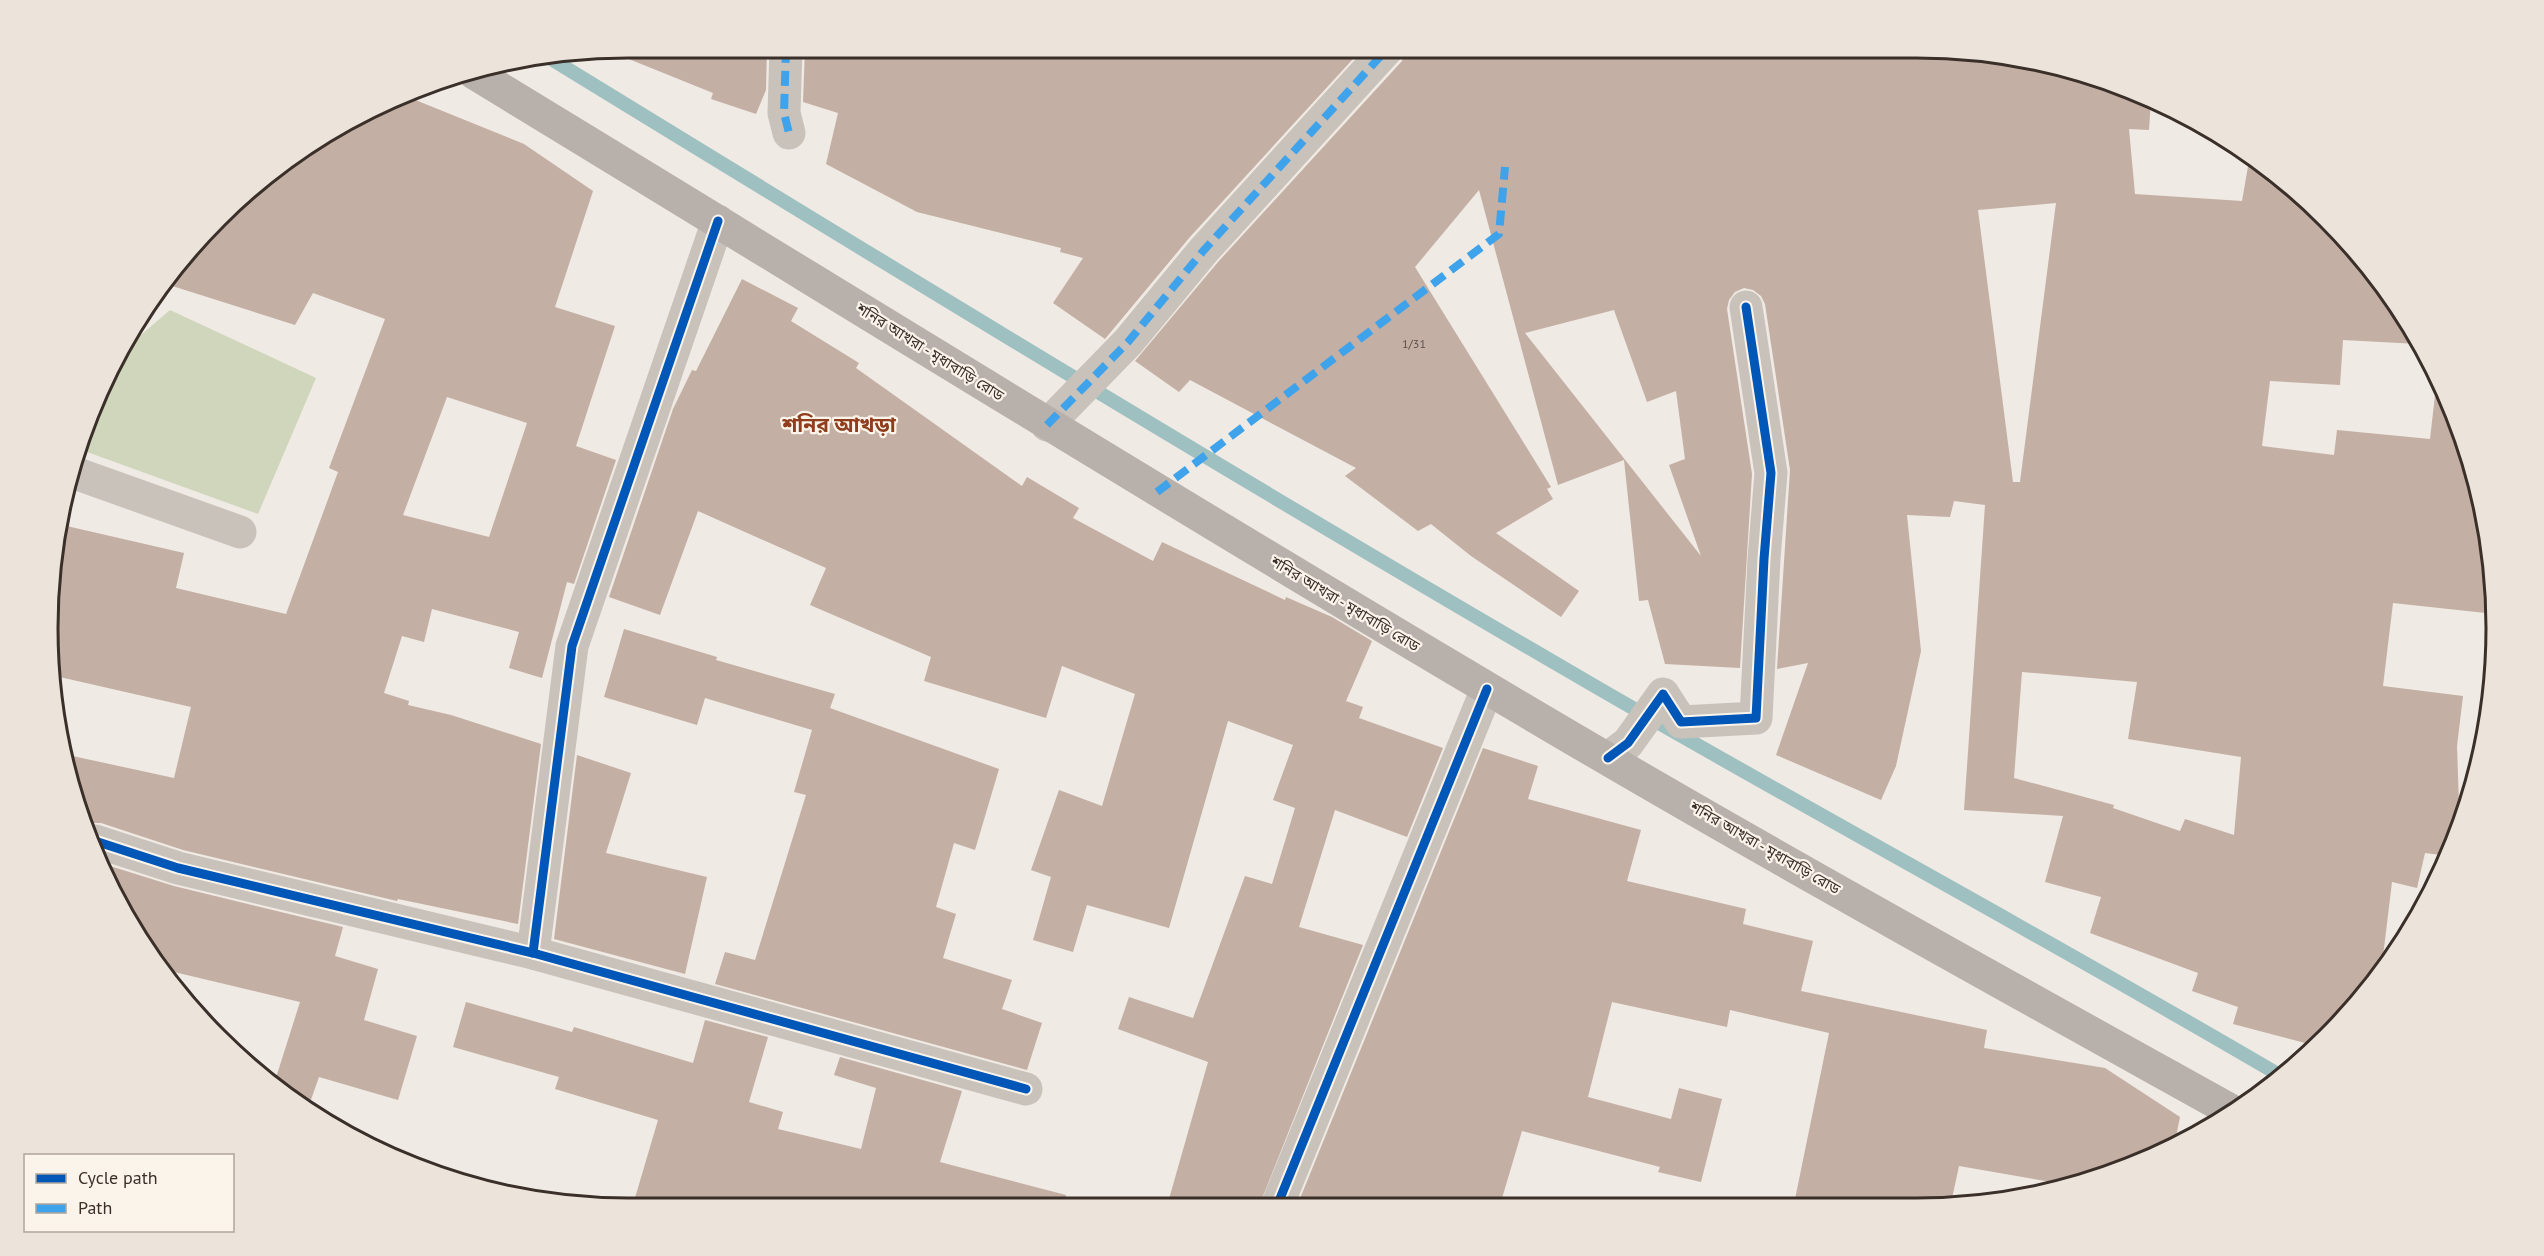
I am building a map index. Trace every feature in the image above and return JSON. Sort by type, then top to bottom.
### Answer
[{"type":"main road","name":"শনির আখরা - মৃধাবাড়ি রোড","points":[[481,78],[718,221],[1047,425],[1487,689],[1618,751],[2000,983],[2224,1107]]},
{"type":"street","points":[[786,58],[784,113],[789,133]]},
{"type":"street","points":[[1047,425],[1128,342],[1204,250],[1379,58]]},
{"type":"street","points":[[533,953],[572,646],[718,221]]},
{"type":"street","points":[[1618,751],[1663,694],[1681,722],[1756,718],[1771,473],[1746,307]]},
{"type":"street","points":[[80,475],[240,532]]},
{"type":"street","points":[[1280,1198],[1487,689]]},
{"type":"street","points":[[101,844],[177,868],[533,953],[1026,1089]]},
{"type":"green space","points":[[170,310],[316,378],[258,514],[87,452],[117,376],[139,337]]},
{"type":"building","points":[[627,58],[767,58],[766,90],[756,114],[711,99],[713,93]]},
{"type":"building","points":[[805,58],[1354,58],[1190,237],[1105,339],[1053,303],[1083,258],[1060,252],[1061,248],[917,212],[826,164],[838,113],[803,102]]},
{"type":"building","points":[[1403,58],[1916,58],[1953,60],[2027,69],[2099,89],[2150,109],[2149,130],[2129,129],[2135,194],[2242,201],[2248,165],[2319,225],[2368,281],[2409,344],[2343,340],[2340,385],[2270,381],[2262,446],[2334,455],[2337,430],[2430,439],[2435,394],[2442,410],[2455,445],[2475,517],[2481,554],[2485,613],[2393,603],[2383,686],[2463,696],[2457,746],[2459,799],[2438,855],[2425,853],[2417,888],[2392,882],[2383,953],[2344,1003],[2306,1043],[2233,1024],[2238,1007],[2192,991],[2198,973],[2090,933],[2101,897],[2045,882],[2063,816],[1964,810],[1985,505],[1954,501],[1950,517],[1907,515],[1921,651],[1896,766],[1881,800],[1776,755],[1808,663],[1777,669],[1790,470],[1765,304],[1761,296],[1753,290],[1744,288],[1735,292],[1729,300],[1727,309],[1752,474],[1740,668],[1665,664],[1648,600],[1639,601],[1624,460],[1558,485],[1479,190],[1415,267],[1551,487],[1547,489],[1553,499],[1496,533],[1579,591],[1561,617],[1471,556],[1431,524],[1418,531],[1345,476],[1356,468],[1190,380],[1179,392],[1135,361],[1218,262]],"holes":[[[2056,203],[2020,482],[2013,482],[1978,210]],[[1614,310],[1647,402],[1676,391],[1685,459],[1669,465],[1701,556],[1525,333]],[[2022,672],[2137,682],[2128,739],[2241,757],[2234,835],[2185,819],[2180,831],[2113,808],[2114,805],[2014,778]]]},
{"type":"building","points":[[415,100],[524,144],[593,191],[555,307],[615,326],[576,446],[616,460],[574,584],[567,582],[542,678],[509,668],[519,632],[432,609],[424,642],[402,636],[384,693],[409,701],[408,705],[451,715],[541,744],[518,924],[398,899],[397,901],[183,850],[101,823],[93,823],[73,756],[174,778],[191,707],[61,677],[58,628],[63,554],[68,526],[184,553],[176,588],[286,614],[338,472],[329,468],[385,319],[313,293],[295,325],[172,286],[225,225],[281,176],[312,154],[376,117]],"holes":[[[447,397],[527,423],[489,537],[403,515]]]},
{"type":"building","points":[[742,279],[798,308],[791,321],[859,363],[856,368],[1022,486],[1027,477],[1079,508],[1073,518],[1153,561],[1162,542],[1285,600],[1286,597],[1332,617],[1372,641],[1346,701],[1363,707],[1359,718],[1443,748],[1407,837],[1335,810],[1299,927],[1363,945],[1262,1198],[1169,1198],[1208,1062],[1118,1029],[1129,997],[1193,1018],[1245,876],[1272,884],[1295,808],[1273,800],[1293,745],[1228,721],[1169,928],[1087,905],[1073,952],[1033,940],[1051,877],[1031,870],[1059,790],[1102,806],[1135,694],[1062,666],[1046,718],[924,681],[931,657],[810,605],[826,568],[698,511],[660,615],[609,597],[673,409],[692,370],[696,371]]},
{"type":"building","points":[[624,629],[717,657],[716,660],[835,694],[830,708],[999,769],[975,850],[954,843],[936,907],[956,914],[943,958],[1012,980],[1002,1009],[1042,1023],[1027,1070],[715,984],[725,952],[755,960],[806,795],[794,792],[812,730],[705,698],[697,725],[604,697]]},
{"type":"building","points":[[1483,748],[1538,766],[1528,799],[1641,830],[1627,881],[1746,909],[1743,924],[1813,941],[1801,991],[1987,1030],[1984,1048],[2105,1068],[2180,1117],[2177,1134],[2168,1139],[2099,1167],[2048,1182],[1959,1166],[1953,1196],[1795,1198],[1829,1033],[1730,1010],[1727,1027],[1612,1002],[1588,1097],[1671,1119],[1679,1088],[1722,1099],[1701,1182],[1658,1172],[1660,1167],[1522,1131],[1502,1198],[1300,1198]]},
{"type":"building","points":[[577,755],[631,773],[606,853],[707,877],[685,974],[554,939]]},
{"type":"building","points":[[111,866],[174,886],[343,927],[335,956],[378,969],[364,1020],[417,1036],[398,1100],[319,1077],[311,1101],[276,1076],[300,1002],[174,972],[135,913]]},
{"type":"building","points":[[466,1002],[572,1032],[574,1027],[693,1063],[705,1020],[768,1037],[749,1102],[783,1112],[778,1129],[861,1149],[876,1088],[834,1075],[840,1057],[962,1091],[940,1162],[1066,1195],[1066,1198],[635,1198],[658,1120],[555,1089],[559,1077],[453,1047]]},
{"type":"waterway","points":[[557,63],[1335,534],[1683,737],[2273,1071]]},
{"type":"marked path","points":[[786,58],[784,113],[789,133]]},
{"type":"marked path","points":[[1047,425],[1128,342],[1204,250],[1379,58]]},
{"type":"marked path","points":[[1157,492],[1499,234],[1505,167]]},
{"type":"cycle path","points":[[533,953],[572,646],[718,221]]},
{"type":"cycle path","points":[[1608,758],[1628,743],[1663,694],[1681,722],[1756,718],[1771,473],[1746,307]]},
{"type":"cycle path","points":[[1280,1198],[1487,689]]},
{"type":"cycle path","points":[[101,843],[178,868],[533,953],[1026,1089]]},
{"type":"district","name":"শনির আখড়া","points":[[839,425]]}]
